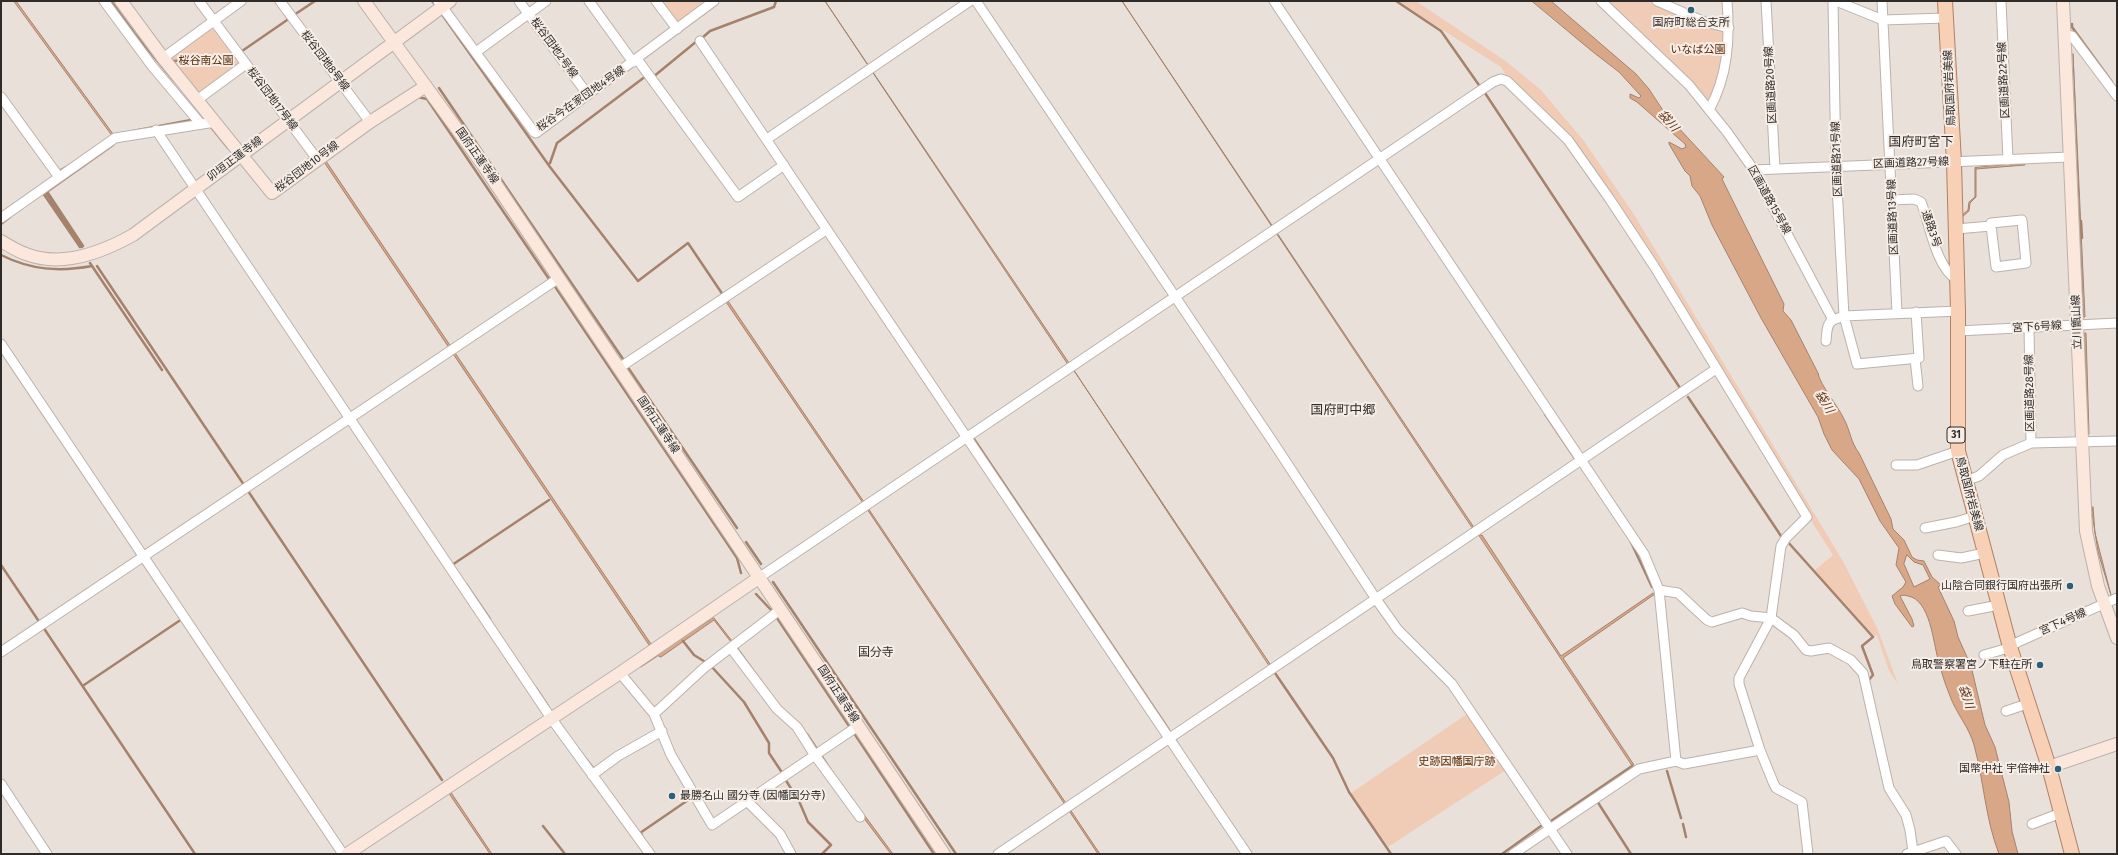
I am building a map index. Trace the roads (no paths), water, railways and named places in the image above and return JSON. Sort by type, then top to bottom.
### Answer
[{"type":"main road","name":"鳥取国府岩美線","points":[[1945,1],[1954,162],[1956,229],[1958,311],[1958,452],[2010,647],[2027,704],[2049,767],[2072,854]]},
{"type":"street","points":[[104,1],[152,66],[200,123]]},
{"type":"street","name":"桜谷団地10号線","points":[[121,1],[163,58],[272,193],[317,158],[426,86]]},
{"type":"street","name":"桜谷団地17号線","points":[[199,1],[317,158]]},
{"type":"street","points":[[163,58],[241,1]]},
{"type":"street","name":"桜谷団地8号線","points":[[280,1],[370,122]]},
{"type":"street","name":"国府正蓮寺線","points":[[364,1],[483,165],[944,854]]},
{"type":"street","name":"桜谷団地2号線","points":[[519,1],[588,95]]},
{"type":"street","points":[[476,52],[546,1]]},
{"type":"street","points":[[588,1],[635,60],[738,197],[784,165]]},
{"type":"street","points":[[656,1],[677,29]]},
{"type":"street","name":"桜谷今在家団地4号線","points":[[443,3],[476,52],[536,133],[714,1]]},
{"type":"street","points":[[767,138],[970,1]]},
{"type":"street","points":[[976,1],[1273,442],[1376,599],[1398,630],[1452,684],[1549,830],[1567,854]]},
{"type":"street","points":[[1274,1],[1644,554],[1659,590],[1676,762]]},
{"type":"street","name":"区画道路15号線","points":[[1601,1],[1689,85],[1727,132],[1753,170],[1833,320]]},
{"type":"street","points":[[1657,1],[1705,22],[1729,28]]},
{"type":"street","points":[[1709,110],[1716,97],[1725,71],[1729,28],[1727,1]]},
{"type":"street","name":"区画道路20号線","points":[[1766,1],[1775,169]]},
{"type":"street","name":"区画道路21号線","points":[[1832,1],[1836,167],[1844,316],[1857,364],[1915,359]]},
{"type":"street","points":[[1836,1],[1883,20],[1946,18]]},
{"type":"street","name":"区画道路13号線","points":[[1882,1],[1897,313]]},
{"type":"street","name":"区画道路22号線","points":[[2001,1],[2008,160]]},
{"type":"street","name":"立川甑山線","points":[[2063,1],[2086,531],[2098,586],[2117,638]]},
{"type":"street","name":"卯垣正蓮寺線","points":[[1,241],[26,255],[47,258],[70,259],[92,255],[110,248],[133,235],[394,42],[443,3]]},
{"type":"street","points":[[2064,34],[2072,36],[2117,96]]},
{"type":"street","points":[[700,42],[767,138],[826,230],[968,438],[1247,854]]},
{"type":"street","points":[[197,100],[246,64]]},
{"type":"street","points":[[347,854],[620,673],[1493,82],[1501,79],[1508,81],[1568,140],[1654,266],[1807,516],[1781,546],[1771,618],[1739,678],[1739,684],[1760,750],[1776,788],[1802,802],[1808,854]]},
{"type":"street","points":[[1,97],[59,177]]},
{"type":"street","points":[[1,218],[115,138],[156,130],[215,122]]},
{"type":"street","points":[[156,130],[550,718],[650,854]]},
{"type":"street","name":"区画道路27号線","points":[[1753,170],[2070,157]]},
{"type":"street","name":"通路3号","points":[[1892,200],[1914,199],[1921,202],[1926,221],[1943,264],[1947,272],[1957,280]]},
{"type":"street","points":[[1956,229],[1990,226],[1990,223],[2022,220],[2026,263],[1996,267],[1990,226]]},
{"type":"street","points":[[619,368],[826,230]]},
{"type":"street","points":[[1,652],[559,278]]},
{"type":"street","points":[[1826,341],[1829,322],[1844,316],[1958,311]]},
{"type":"street","points":[[1916,312],[1919,358],[1915,359],[1918,386]]},
{"type":"street","name":"宮下6号線","points":[[1958,331],[2117,323]]},
{"type":"street","name":"区画道路28号線","points":[[2029,328],[2031,443],[2117,441]]},
{"type":"street","points":[[1,344],[343,854]]},
{"type":"street","points":[[998,854],[1716,369]]},
{"type":"street","points":[[1965,481],[1979,476],[2003,454],[2031,443]]},
{"type":"street","points":[[1896,465],[1917,465],[1958,452]]},
{"type":"street","points":[[1925,528],[1956,522],[1975,516]]},
{"type":"street","points":[[1938,555],[1962,558],[1985,553]]},
{"type":"street","points":[[1659,590],[1678,593],[1707,620],[1712,622],[1742,613],[1771,618],[1794,635],[1806,650],[1811,651],[1829,648],[1851,660],[1863,673],[1889,788],[1906,815],[1910,830],[1910,853],[1946,841],[1956,854]]},
{"type":"street","name":"宮下4号線","points":[[1984,656],[2010,647],[2018,642],[2117,598]]},
{"type":"street","points":[[1968,611],[1999,605]]},
{"type":"street","points":[[654,714],[704,668],[781,609]]},
{"type":"street","points":[[731,648],[777,709],[797,727],[814,754],[860,817]]},
{"type":"street","points":[[620,673],[654,714],[671,755],[712,825],[748,802],[814,754],[858,726]]},
{"type":"street","points":[[2006,711],[2027,704]]},
{"type":"street","points":[[592,774],[618,756],[662,731]]},
{"type":"street","points":[[2049,767],[2117,744]]},
{"type":"street","points":[[1513,854],[1639,769],[1676,762],[1684,764],[1760,750]]},
{"type":"street","points":[[1,784],[47,854]]},
{"type":"street","points":[[748,802],[780,834],[791,854]]},
{"type":"street","points":[[2032,824],[2061,814]]},
{"type":"water","points":[[14,1],[16,1],[113,134],[112,135]]},
{"type":"water","points":[[825,1],[1069,363],[1068,364]]},
{"type":"water","points":[[1122,1],[1473,526],[1472,527]]},
{"type":"water","name":"袋川","points":[[1532,1],[1551,1],[1636,74],[1649,89],[1664,112],[1724,177],[1722,179],[1784,304],[1783,311],[1791,320],[1818,373],[1819,378],[1844,419],[1854,445],[1891,519],[1893,529],[1904,540],[1912,557],[1917,560],[1924,561],[1932,577],[1941,585],[1938,587],[1954,621],[1958,637],[1971,666],[1985,725],[1995,747],[2009,802],[2012,831],[2018,854],[1999,854],[1994,840],[1972,738],[1946,687],[1926,613],[1915,599],[1906,595],[1900,596],[1912,619],[1914,626],[1912,627],[1895,604],[1892,596],[1903,587],[1906,582],[1896,565],[1899,548],[1880,521],[1859,479],[1832,450],[1818,417],[1761,318],[1712,225],[1700,196],[1692,186],[1690,176],[1685,171],[1669,142],[1682,149],[1686,147],[1685,144],[1637,102],[1630,98],[1630,94],[1639,98],[1641,96],[1619,72]],"holes":[[[1907,555],[1914,562],[1923,565],[1930,579],[1914,587],[1904,564]]]},
{"type":"water","points":[[2073,54],[2085,317],[2084,317]]},
{"type":"water","points":[[326,161],[651,644],[649,645],[324,162]]},
{"type":"water","points":[[2024,163],[2025,165],[1976,169],[1976,197],[1970,203],[1969,211],[1962,217],[1961,216],[1968,210],[1969,202],[1975,197],[1975,168]]},
{"type":"water","points":[[726,298],[864,502],[863,503],[724,299]]},
{"type":"water","points":[[2086,333],[2089,434],[2088,434]]},
{"type":"water","points":[[1073,369],[1270,664],[1269,665]]},
{"type":"water","points":[[2093,507],[2095,532],[2092,513]]},
{"type":"water","points":[[868,508],[1100,854],[1098,854],[867,509]]},
{"type":"water","points":[[2095,534],[2111,595],[2098,552]]},
{"type":"water","points":[[1479,535],[1482,535],[1561,656],[1653,593],[1655,594],[1563,658],[1634,765],[1632,765]]},
{"type":"water","points":[[714,618],[732,641],[731,642],[714,620],[661,657],[656,655]]},
{"type":"water","points":[[737,647],[781,707],[808,734],[837,778],[893,854],[891,854],[735,648]]},
{"type":"water","points":[[450,791],[492,854],[490,854],[448,792]]},
{"type":"waterway","points":[[111,1],[135,34],[174,81]]},
{"type":"waterway","points":[[294,15],[315,1]]},
{"type":"waterway","points":[[432,1],[437,7]]},
{"type":"waterway","points":[[702,38],[710,31],[774,7],[776,1]]},
{"type":"waterway","points":[[1396,1],[1441,31],[1481,88]]},
{"type":"waterway","points":[[441,13],[550,167],[638,281],[688,243],[723,295]]},
{"type":"waterway","points":[[170,61],[229,60],[290,18]]},
{"type":"waterway","points":[[2072,24],[2072,27],[2112,82]]},
{"type":"waterway","points":[[653,77],[697,41]]},
{"type":"waterway","points":[[550,163],[557,143],[646,76]]},
{"type":"waterway","points":[[439,88],[623,359]]},
{"type":"waterway","points":[[1485,93],[1680,388]]},
{"type":"waterway","points":[[417,97],[427,99],[549,279]]},
{"type":"waterway","points":[[133,131],[191,120]]},
{"type":"waterway","points":[[210,126],[228,148]]},
{"type":"waterway","points":[[45,191],[48,191],[113,145]]},
{"type":"waterway","points":[[58,169],[59,171],[68,166]]},
{"type":"waterway","points":[[45,191],[82,247]]},
{"type":"waterway","points":[[43,193],[80,247]]},
{"type":"waterway","points":[[48,193],[83,246]]},
{"type":"waterway","points":[[1,224],[10,217]]},
{"type":"waterway","points":[[2081,221],[2082,238]]},
{"type":"waterway","points":[[1,255],[34,267],[68,269],[92,266]]},
{"type":"waterway","points":[[90,263],[162,370]]},
{"type":"waterway","points":[[97,266],[442,780]]},
{"type":"waterway","points":[[554,285],[737,558],[741,573]]},
{"type":"waterway","points":[[629,369],[737,528]]},
{"type":"waterway","points":[[1688,397],[1781,536]]},
{"type":"waterway","points":[[1545,414],[1576,460]]},
{"type":"waterway","points":[[974,439],[1169,730]]},
{"type":"waterway","points":[[452,565],[549,500]]},
{"type":"waterway","points":[[1630,540],[1652,587]]},
{"type":"waterway","points":[[1787,541],[1873,637],[1862,646],[1873,675],[1868,681]]},
{"type":"waterway","points":[[746,542],[761,564]]},
{"type":"waterway","points":[[1,565],[40,623]]},
{"type":"waterway","points":[[773,582],[956,854]]},
{"type":"waterway","points":[[466,584],[490,619]]},
{"type":"waterway","points":[[756,594],[772,611]]},
{"type":"waterway","points":[[777,618],[849,726]]},
{"type":"waterway","points":[[84,685],[182,619]]},
{"type":"waterway","points":[[43,627],[195,854]]},
{"type":"waterway","points":[[683,641],[694,655],[707,663]]},
{"type":"waterway","points":[[641,666],[656,656]]},
{"type":"waterway","points":[[711,666],[744,702],[769,743],[769,753],[783,774]]},
{"type":"waterway","points":[[1275,673],[1333,758],[1349,792],[1391,854]]},
{"type":"waterway","points":[[536,688],[548,706]]},
{"type":"waterway","points":[[854,733],[934,854]]},
{"type":"waterway","points":[[582,754],[594,769]]},
{"type":"waterway","points":[[1551,821],[1632,766]]},
{"type":"waterway","points":[[1667,771],[1681,818]]},
{"type":"waterway","points":[[785,779],[799,801],[808,822],[831,845],[822,854]]},
{"type":"waterway","points":[[642,835],[640,833],[691,798]]},
{"type":"waterway","points":[[1597,801],[1631,854]]},
{"type":"waterway","points":[[1683,824],[1686,837]]},
{"type":"waterway","points":[[543,826],[565,854]]},
{"type":"waterway","points":[[1502,854],[1541,826]]},
{"type":"place","name":"国府町総合支所","points":[[1691,10]]},
{"type":"place","name":"山陰合同銀行国府出張所","points":[[2070,586]]},
{"type":"place","name":"鳥取警察署宮ノ下駐在所","points":[[2040,665]]},
{"type":"place","name":"国幣中社 宇倍神社","points":[[2058,769]]},
{"type":"place","name":"最勝名山 國分寺 (因幡国分寺)","points":[[672,796]]},
{"type":"district","name":"国府町宮下","points":[[1921,142]]},
{"type":"district","name":"国府町中郷","points":[[1343,410]]},
{"type":"district","name":"国分寺","points":[[876,653]]},
{"type":"park label","name":"いなば公園","points":[[1698,50]]},
{"type":"park label","name":"桜谷南公園","points":[[206,61]]},
{"type":"park label","name":"史跡因幡国庁跡","points":[[1457,762]]}]
